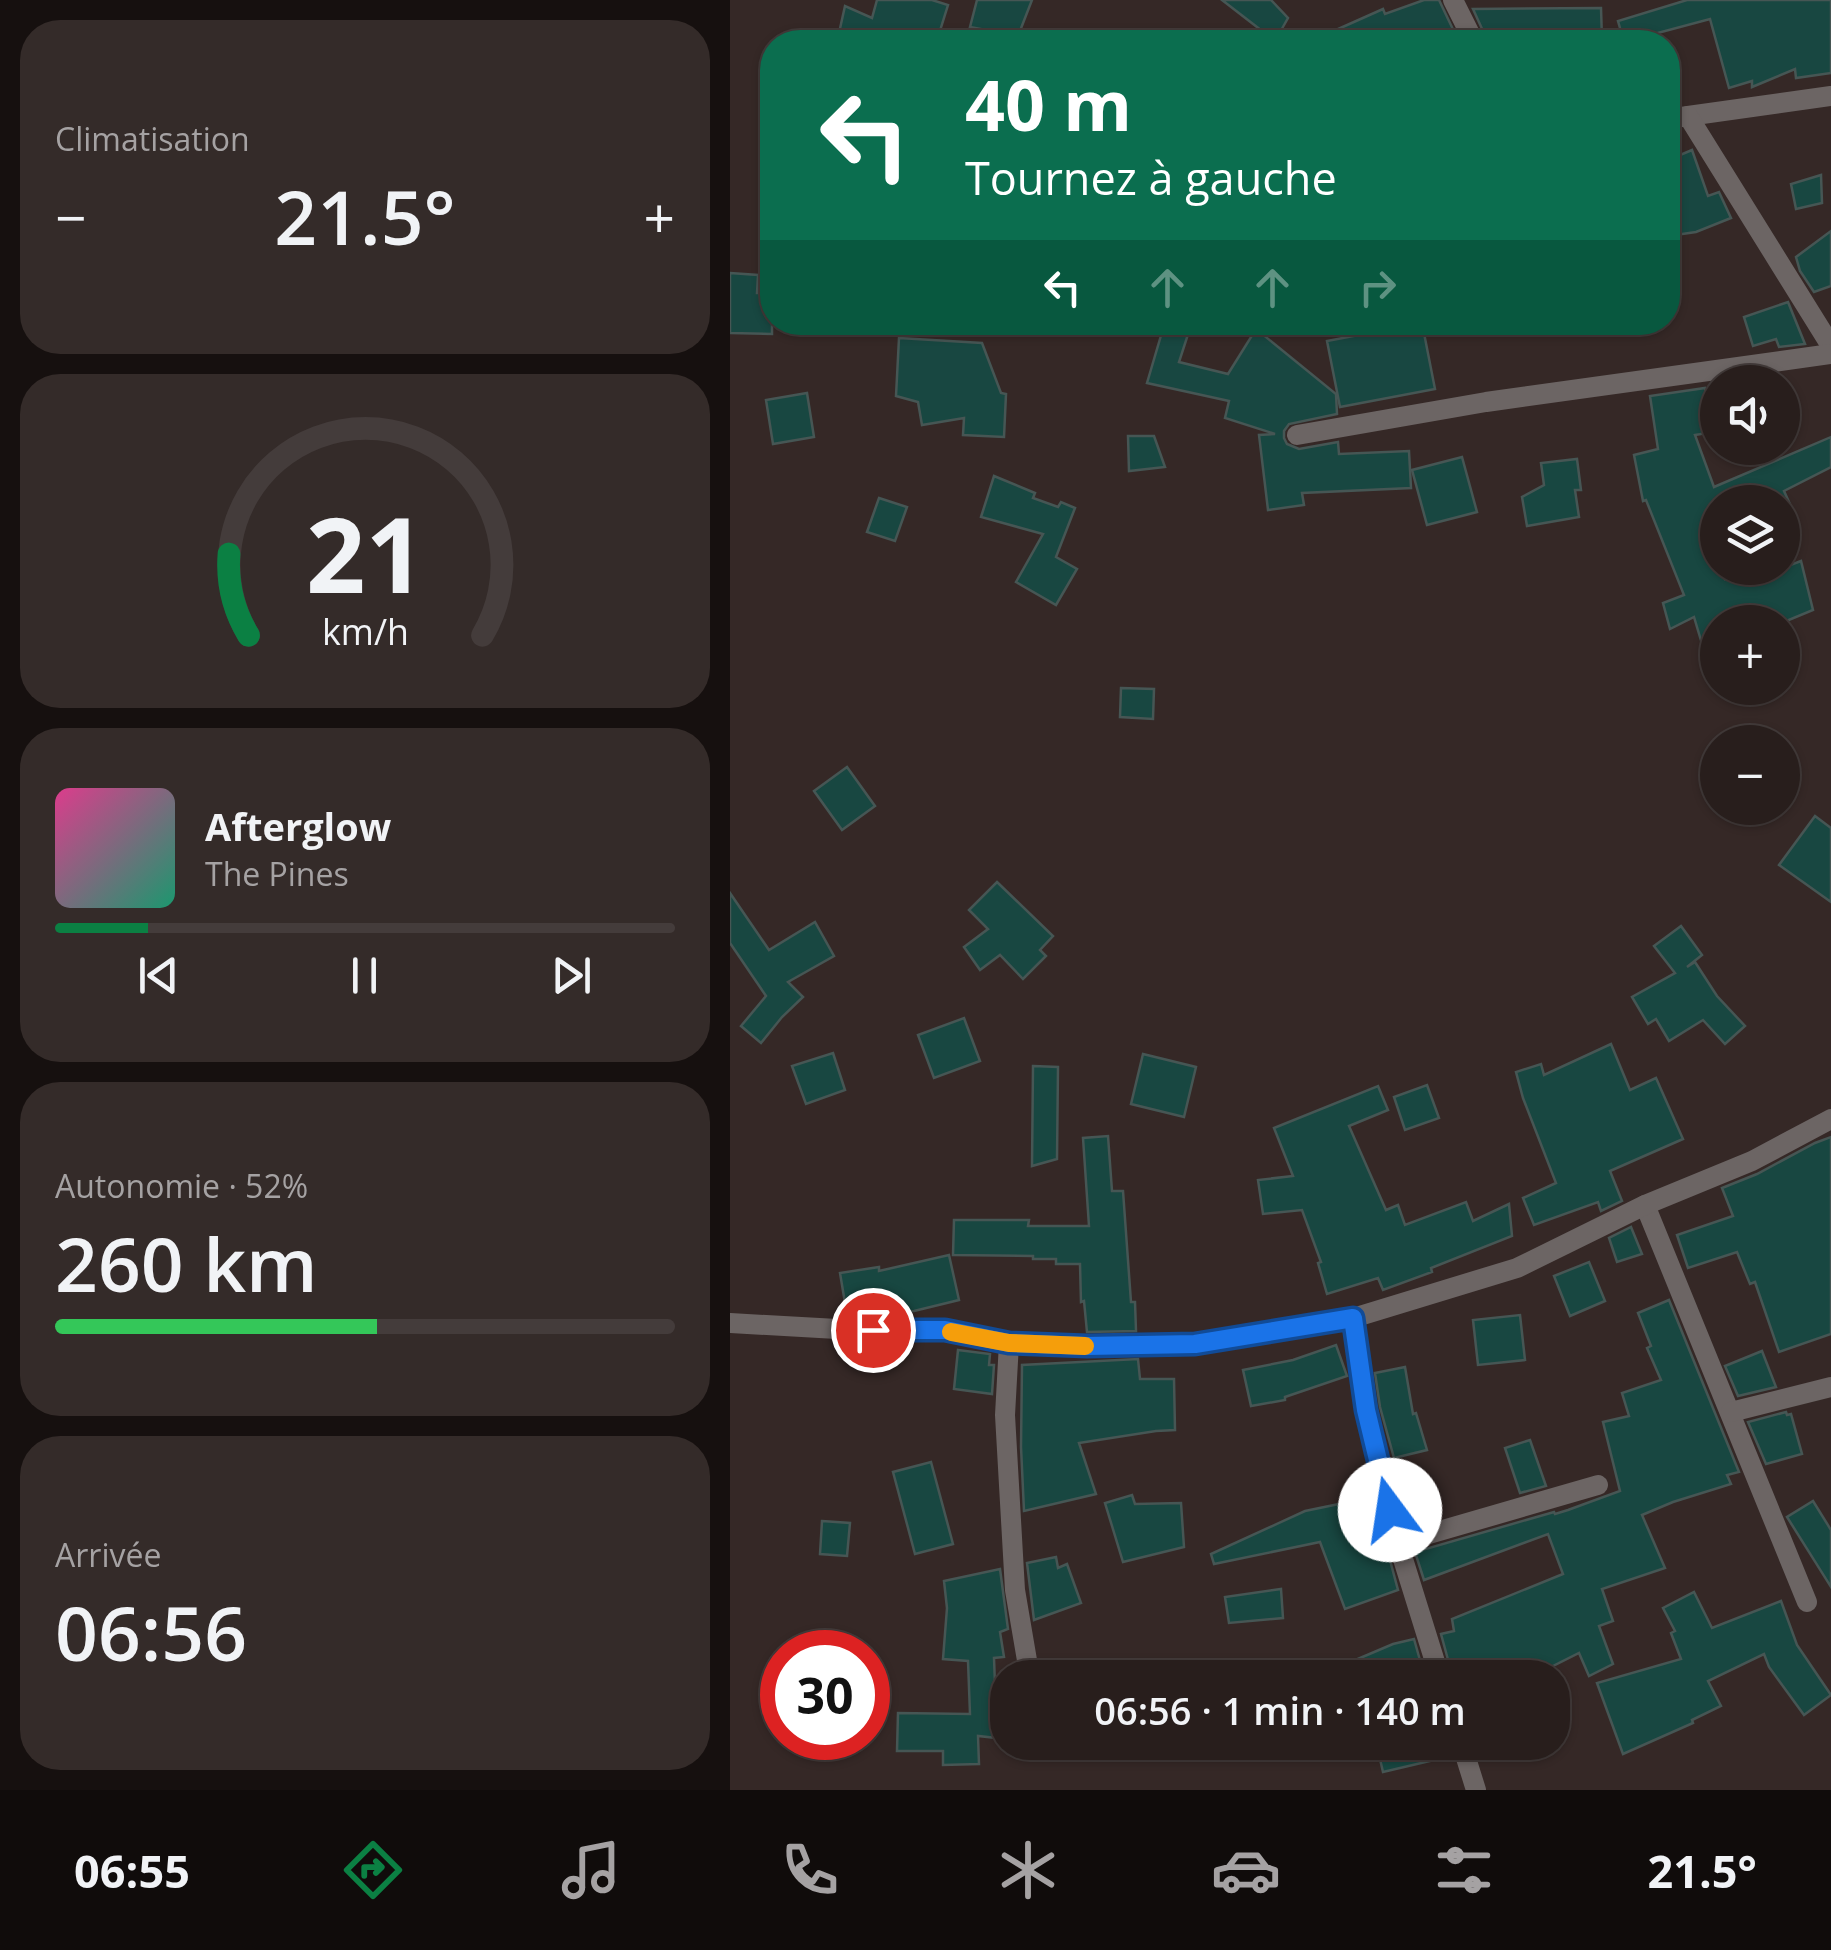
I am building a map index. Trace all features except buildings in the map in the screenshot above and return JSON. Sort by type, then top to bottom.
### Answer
[{"type":"street","points":[[1453,0],[1468,30]]},
{"type":"street","points":[[1680,117],[1831,96]]},
{"type":"street","points":[[1680,120],[1831,346]]},
{"type":"street","points":[[1297,435],[1486,402],[1831,354]]},
{"type":"street","points":[[730,1323],[837,1330],[945,1330],[1009,1343],[1087,1346],[1195,1344],[1353,1318],[1517,1268],[1645,1206],[1752,1161],[1831,1119]]},
{"type":"street","points":[[1645,1206],[1807,1602]]},
{"type":"street","points":[[1353,1318],[1366,1410],[1398,1544],[1434,1660]]},
{"type":"street","points":[[1009,1343],[1006,1415],[1015,1590],[1027,1660]]},
{"type":"street","points":[[1731,1412],[1831,1387]]},
{"type":"street","points":[[1398,1544],[1598,1485]]},
{"type":"street","points":[[1467,1760],[1476,1790]]},
{"type":"slow traffic","points":[[951,1332],[1009,1343],[1085,1346]]},
{"type":"route","points":[[873,1330],[945,1330],[1009,1343],[1195,1344],[1353,1318],[1366,1410],[1390,1510]]}]
